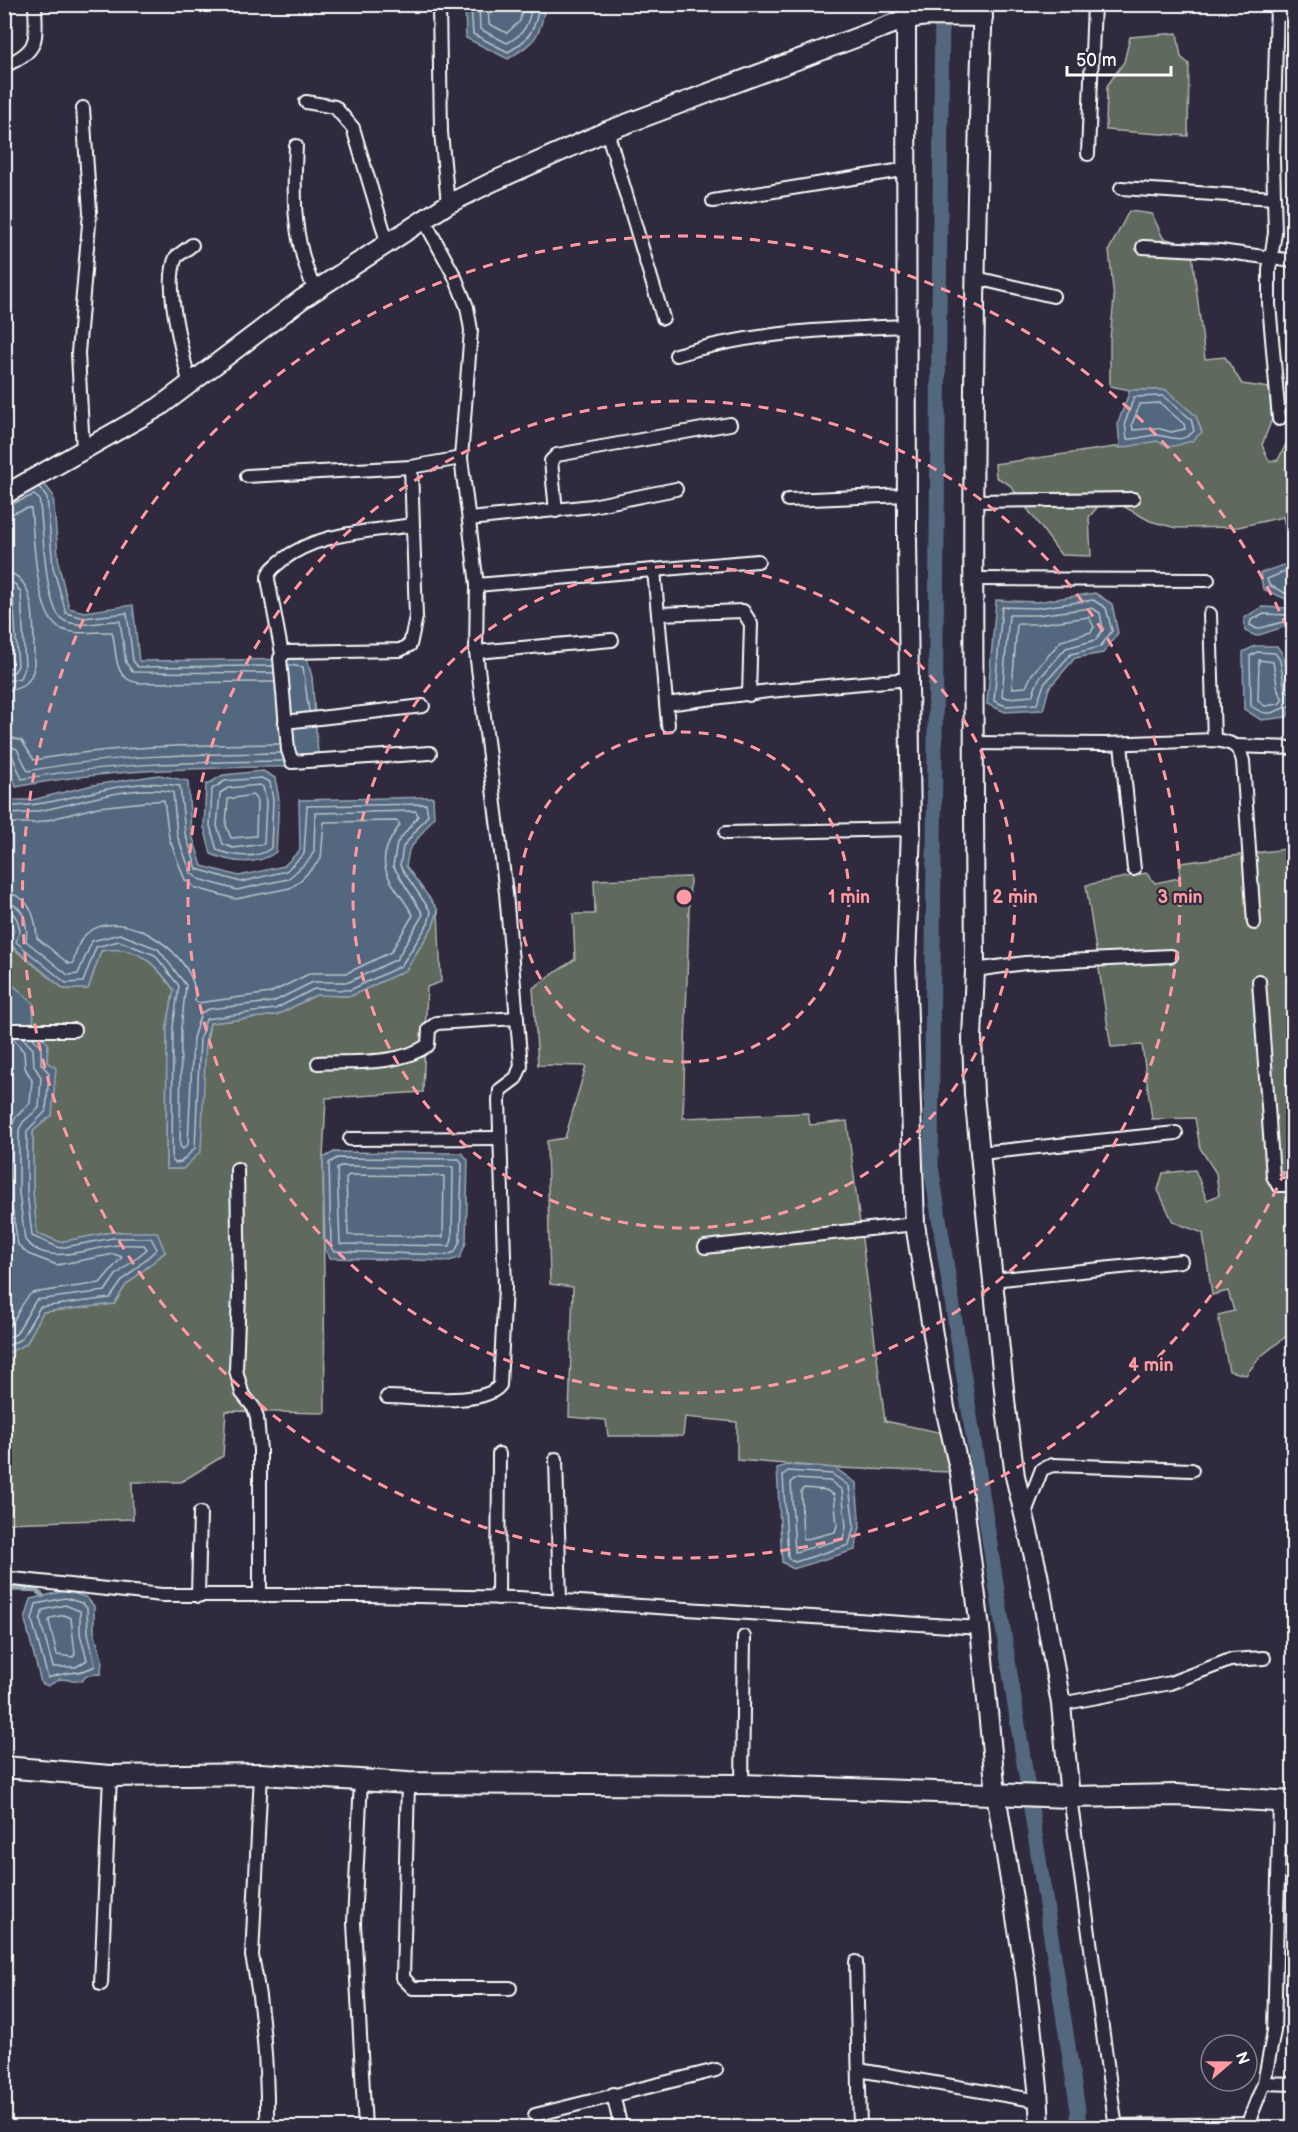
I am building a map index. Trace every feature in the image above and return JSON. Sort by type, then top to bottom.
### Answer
[{"type":"main road","points":[[4,1767],[110,1776],[261,1774],[408,1783],[742,1785],[1070,1797],[1176,1795],[1287,1801]]},
{"type":"street","points":[[4,66],[28,55],[32,48],[35,4]]},
{"type":"street","points":[[439,4],[441,132],[448,204]]},
{"type":"street","points":[[1088,154],[1094,4]]},
{"type":"street","points":[[1279,419],[1269,304],[1271,256],[1275,233],[1277,9],[1293,16]]},
{"type":"street","points":[[908,12],[907,495],[911,829],[906,961],[915,1224],[938,1373],[960,1473],[1004,1795],[1026,1979],[1040,2127]]},
{"type":"street","points":[[4,495],[159,407],[315,291],[448,204],[492,182],[607,131],[908,12],[927,16],[977,13],[974,579],[975,970],[972,1038],[980,1153],[1006,1409],[1024,1517],[1038,1574],[1061,1704],[1070,1797],[1116,2127],[1246,2126],[1264,2083],[1274,2031],[1287,1801]]},
{"type":"street","points":[[306,102],[335,107],[353,128],[388,245]]},
{"type":"street","points":[[83,108],[90,212],[78,353],[83,451]]},
{"type":"street","points":[[607,131],[663,318]]},
{"type":"street","points":[[296,146],[294,187],[296,231],[302,261],[315,291]]},
{"type":"street","points":[[713,201],[908,170]]},
{"type":"street","points":[[1121,188],[1274,198]]},
{"type":"street","points":[[387,1397],[476,1398],[495,1392],[500,1385],[505,1287],[500,1090],[520,1073],[506,893],[476,652],[477,585],[461,458],[471,330],[467,308],[455,277],[424,220]]},
{"type":"street","points":[[189,383],[174,300],[173,276],[176,257],[192,245]]},
{"type":"street","points":[[1143,247],[1271,256],[1293,261]]},
{"type":"street","points":[[976,279],[1053,296]]},
{"type":"street","points":[[676,356],[739,338],[826,329],[907,327]]},
{"type":"street","points":[[556,511],[551,462],[557,455],[730,424]]},
{"type":"street","points":[[247,476],[411,467],[461,458]]},
{"type":"street","points":[[282,654],[400,650],[410,645],[416,617],[411,467]]},
{"type":"street","points":[[470,519],[556,511],[675,489]]},
{"type":"street","points":[[788,500],[907,495]]},
{"type":"street","points":[[975,501],[1132,499]]},
{"type":"street","points":[[413,525],[320,540],[304,546],[271,570],[268,579],[282,654],[285,722],[288,750],[292,762],[430,753]]},
{"type":"street","points":[[477,585],[758,561]]},
{"type":"street","points":[[654,570],[668,725]]},
{"type":"street","points":[[974,579],[1208,580]]},
{"type":"street","points":[[658,614],[743,611],[751,624],[750,695]]},
{"type":"street","points":[[1210,614],[1214,740]]},
{"type":"street","points":[[476,652],[612,640]]},
{"type":"street","points":[[666,704],[910,679]]},
{"type":"street","points":[[285,722],[423,706]]},
{"type":"street","points":[[975,743],[1121,744],[1214,740],[1229,742],[1236,746],[1293,748]]},
{"type":"street","points":[[1121,744],[1134,869]]},
{"type":"street","points":[[1236,746],[1244,761],[1254,923]]},
{"type":"street","points":[[726,833],[911,829]]},
{"type":"street","points":[[975,970],[1025,963],[1171,956]]},
{"type":"street","points":[[1259,981],[1273,1176],[1278,1185],[1293,1185]]},
{"type":"street","points":[[318,1063],[390,1059],[406,1055],[428,1046],[429,1029],[437,1023],[517,1018]]},
{"type":"street","points":[[4,1030],[74,1030]]},
{"type":"street","points":[[980,1153],[1176,1133]]},
{"type":"street","points":[[350,1139],[500,1138]]},
{"type":"street","points":[[237,1169],[239,1294],[236,1371],[242,1393],[254,1408],[257,1418],[260,1450],[260,1595]]},
{"type":"street","points":[[705,1247],[915,1224]]},
{"type":"street","points":[[992,1280],[1181,1262]]},
{"type":"street","points":[[498,1598],[499,1454]]},
{"type":"street","points":[[556,1459],[560,1601]]},
{"type":"street","points":[[1024,1517],[1042,1469],[1053,1465],[1192,1470]]},
{"type":"street","points":[[198,1596],[200,1513]]},
{"type":"street","points":[[4,1578],[198,1596],[498,1598],[980,1628]]},
{"type":"street","points":[[742,1785],[744,1637]]},
{"type":"street","points":[[1061,1704],[1170,1683],[1230,1660],[1264,1658]]},
{"type":"street","points":[[261,1774],[252,1956],[257,1979],[267,2092],[267,2127]]},
{"type":"street","points":[[101,1984],[110,1776]]},
{"type":"street","points":[[361,1780],[354,1923],[365,2127]]},
{"type":"street","points":[[408,1783],[403,1978],[407,1985],[413,1988],[510,1988]]},
{"type":"street","points":[[856,1962],[860,2127]]},
{"type":"street","points":[[535,2115],[716,2070]]},
{"type":"street","points":[[859,2070],[1039,2101]]},
{"type":"street","points":[[1264,2083],[1293,2084]]},
{"type":"street","points":[[613,2094],[621,2127]]},
{"type":"green space","points":[[1177,33],[1181,57],[1189,64],[1188,136],[1106,130],[1107,86],[1124,62],[1130,37]]},
{"type":"green space","points":[[1129,211],[1152,214],[1163,238],[1191,246],[1205,359],[1225,357],[1242,384],[1269,388],[1272,419],[1262,445],[1269,461],[1278,460],[1288,440],[1293,439],[1293,560],[1283,517],[1238,527],[1176,528],[1150,521],[1123,506],[1100,504],[1089,517],[1091,556],[1061,555],[1010,485],[996,477],[995,464],[1157,441],[1166,390],[1130,390],[1110,386],[1110,339],[1114,299],[1109,250]]},
{"type":"green space","points":[[1293,848],[1293,1331],[1260,1357],[1246,1375],[1229,1371],[1218,1315],[1234,1311],[1228,1291],[1212,1295],[1203,1233],[1173,1222],[1158,1190],[1163,1173],[1195,1170],[1207,1200],[1219,1195],[1216,1173],[1200,1148],[1195,1118],[1152,1119],[1142,1045],[1111,1047],[1086,885],[1146,873],[1155,883],[1179,878],[1181,863]]},
{"type":"green space","points":[[690,877],[683,1118],[808,1113],[810,1125],[847,1121],[885,1421],[948,1434],[951,1472],[835,1468],[737,1460],[737,1422],[685,1417],[683,1436],[608,1436],[606,1420],[569,1417],[573,1287],[550,1284],[547,1141],[565,1138],[586,1066],[538,1065],[533,988],[575,959],[573,914],[595,914],[594,880]]},
{"type":"green space","points":[[438,910],[441,982],[427,987],[423,1092],[326,1098],[323,1158],[325,1413],[226,1411],[223,1456],[181,1482],[132,1482],[133,1519],[5,1523],[5,1354],[26,1344],[43,1312],[114,1304],[126,1285],[165,1252],[112,1232],[60,1242],[37,1233],[33,1192],[33,1131],[52,1115],[47,1062],[11,983],[5,981],[4,941],[64,989],[88,989],[101,951],[114,949],[125,950],[144,957],[167,980],[174,990],[167,1027],[166,1169],[183,1169],[210,1023],[277,1015],[316,995],[351,996],[406,970],[433,926]]},
{"type":"water","points":[[465,5],[545,5],[539,32],[535,38],[508,59],[466,38]]},
{"type":"water","points":[[1130,390],[1166,390],[1196,416],[1202,432],[1192,441],[1170,447],[1157,441],[1120,448],[1118,423]]},
{"type":"water","points":[[39,477],[53,495],[59,566],[69,608],[84,612],[133,605],[139,661],[307,659],[312,677],[319,766],[129,772],[54,780],[16,787],[5,755],[4,669],[12,667],[4,576],[5,494]]},
{"type":"water","points":[[1293,562],[1293,624],[1256,636],[1245,631],[1244,618],[1262,607],[1287,608],[1286,599],[1263,589],[1260,573]]},
{"type":"water","points":[[1095,593],[1112,604],[1118,633],[1103,653],[1075,658],[1049,688],[1043,710],[1005,712],[987,704],[996,600],[1036,602]]},
{"type":"water","points":[[1255,646],[1277,646],[1285,661],[1292,691],[1292,701],[1287,717],[1261,720],[1244,709],[1243,652]]},
{"type":"water","points":[[263,771],[275,778],[279,799],[276,852],[261,859],[244,862],[211,854],[204,827],[206,785],[223,775]]},
{"type":"water","points":[[159,775],[188,781],[191,832],[202,866],[239,876],[284,866],[300,850],[299,800],[433,797],[434,817],[409,850],[406,866],[438,910],[433,926],[406,970],[351,996],[316,995],[277,1015],[210,1023],[206,1039],[201,1151],[183,1169],[166,1169],[167,1027],[174,990],[167,980],[152,964],[135,953],[125,950],[101,951],[88,989],[64,989],[5,940],[14,931],[9,917],[5,915],[5,800],[32,800],[93,785]]},
{"type":"water","points":[[4,981],[11,983],[33,1003],[34,1030],[48,1043],[47,1062],[56,1068],[52,1115],[33,1131],[33,1192],[37,1233],[60,1242],[112,1232],[157,1232],[165,1252],[126,1285],[114,1304],[43,1312],[26,1344],[6,1354]]},
{"type":"water","points":[[334,1152],[462,1153],[468,1160],[466,1242],[460,1258],[449,1261],[330,1258],[325,1250],[323,1158]]},
{"type":"water","points":[[787,1465],[835,1468],[856,1483],[860,1527],[855,1550],[793,1569],[782,1562],[777,1468]]},
{"type":"water","points":[[65,1591],[86,1597],[94,1606],[94,1632],[102,1659],[101,1674],[87,1675],[82,1681],[60,1679],[48,1686],[41,1683],[25,1620],[31,1599]]},
{"type":"waterway","points":[[942,4],[931,1166],[1078,2110],[1078,2128]]},
{"type":"waterway","points":[[4,1589],[35,1590],[43,1596]]}]
